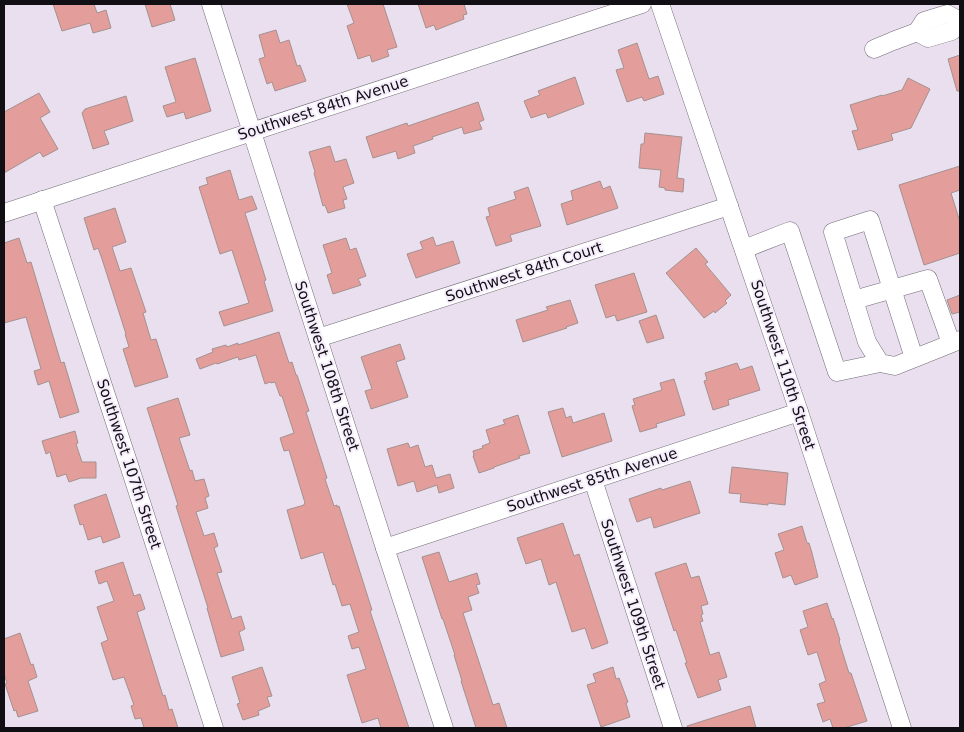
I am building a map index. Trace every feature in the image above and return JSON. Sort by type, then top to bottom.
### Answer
[{"type":"street","name":"Southwest 108th Street","points":[[211,4],[444,728]]},
{"type":"street","name":"Southwest 84th Avenue","points":[[4,213],[642,4]]},
{"type":"street","name":"Southwest 110th Street","points":[[660,4],[799,412],[902,728]]},
{"type":"street","points":[[874,49],[917,32],[924,21],[947,14],[959,19]]},
{"type":"street","name":"Southwest 107th Street","points":[[42,200],[130,465],[214,728]]},
{"type":"street","name":"Southwest 84th Court","points":[[318,338],[729,206]]},
{"type":"street","points":[[880,362],[867,342],[833,232],[870,220],[914,358]]},
{"type":"street","points":[[744,249],[790,231],[837,372],[880,362],[895,366],[956,342],[928,279],[854,300]]},
{"type":"street","name":"Southwest 85th Avenue","points":[[385,548],[799,412]]},
{"type":"street","name":"Southwest 109th Street","points":[[593,480],[673,728]]},
{"type":"building","points":[[53,4],[94,4],[97,13],[106,10],[111,28],[93,33],[90,23],[62,31]]},
{"type":"building","points":[[145,4],[170,4],[175,20],[152,27]]},
{"type":"building","points":[[347,4],[383,4],[397,47],[387,50],[389,56],[372,62],[370,55],[358,59],[347,26],[354,23]]},
{"type":"building","points":[[418,4],[464,4],[467,14],[463,15],[464,19],[436,30],[434,25],[426,28]]},
{"type":"building","points":[[276,30],[280,43],[289,40],[297,66],[300,65],[306,81],[275,91],[272,82],[267,84],[259,59],[265,57],[259,35]]},
{"type":"building","points":[[637,43],[649,79],[658,76],[664,94],[644,101],[642,97],[627,102],[616,70],[624,68],[618,50]]},
{"type":"building","points":[[960,55],[960,91],[957,91],[948,59]]},
{"type":"building","points":[[195,58],[211,111],[186,119],[184,112],[167,117],[163,106],[176,102],[165,67]]},
{"type":"building","points":[[575,77],[584,104],[548,118],[546,113],[531,118],[524,101],[540,95],[538,91]]},
{"type":"building","points":[[908,78],[930,89],[911,128],[891,134],[893,140],[858,150],[852,131],[858,130],[850,105],[902,90]]},
{"type":"building","points":[[39,93],[50,112],[40,118],[58,149],[43,157],[40,152],[4,173],[4,112]]},
{"type":"building","points":[[126,96],[133,121],[104,131],[109,144],[93,149],[82,113],[85,109]]},
{"type":"building","points":[[478,102],[484,120],[479,122],[482,129],[464,134],[462,127],[432,137],[433,139],[413,146],[415,153],[398,159],[396,151],[373,158],[366,137],[407,123],[408,126]]},
{"type":"building","points":[[645,133],[682,137],[677,178],[684,179],[683,192],[665,190],[665,188],[659,187],[661,170],[639,168],[641,144],[644,144]]},
{"type":"building","points":[[330,146],[335,162],[346,159],[354,183],[343,187],[347,199],[343,200],[345,208],[328,213],[325,205],[323,206],[309,152]]},
{"type":"building","points":[[960,166],[960,190],[951,193],[960,222],[960,253],[924,265],[899,185]]},
{"type":"building","points":[[230,170],[239,200],[252,196],[257,209],[245,213],[266,280],[264,281],[273,311],[224,326],[219,312],[249,303],[232,250],[220,254],[199,187],[208,184],[206,178]]},
{"type":"building","points":[[600,181],[603,189],[610,186],[618,208],[567,225],[561,204],[573,200],[571,191]]},
{"type":"building","points":[[528,187],[541,226],[510,235],[512,241],[496,246],[486,217],[490,216],[488,208],[516,199],[514,192]]},
{"type":"building","points":[[115,208],[126,242],[112,247],[120,271],[131,268],[146,312],[143,313],[151,340],[156,339],[168,377],[135,387],[123,349],[129,347],[126,334],[102,259],[98,248],[94,250],[84,218]]},
{"type":"building","points":[[433,237],[436,246],[453,241],[460,263],[416,278],[407,254],[423,249],[420,242]]},
{"type":"building","points":[[19,238],[27,263],[31,262],[61,363],[64,362],[79,412],[60,418],[49,381],[38,385],[34,371],[41,369],[26,317],[4,323],[4,243]]},
{"type":"building","points":[[346,238],[350,250],[356,248],[366,276],[358,279],[361,285],[333,294],[327,275],[332,273],[323,245]]},
{"type":"building","points":[[696,248],[708,262],[705,264],[731,295],[725,301],[727,303],[715,313],[714,311],[704,318],[666,273]]},
{"type":"building","points":[[634,273],[647,312],[617,321],[615,315],[606,318],[595,285]]},
{"type":"building","points":[[960,295],[960,312],[952,314],[947,300]]},
{"type":"building","points":[[570,300],[578,323],[523,342],[516,320],[548,310],[546,307]]},
{"type":"building","points":[[656,315],[664,338],[647,343],[639,321]]},
{"type":"building","points":[[279,332],[289,363],[292,362],[309,411],[306,412],[327,478],[325,479],[334,506],[339,506],[372,610],[370,611],[409,728],[381,728],[378,718],[362,723],[347,675],[366,669],[359,647],[352,649],[348,636],[359,632],[350,604],[342,606],[335,584],[333,585],[323,552],[301,559],[287,510],[304,505],[305,503],[289,450],[284,451],[280,438],[294,433],[282,396],[280,396],[275,382],[265,384],[256,355],[239,360],[238,357],[200,369],[196,359],[213,352],[212,349],[238,343],[238,345]]},
{"type":"building","points":[[400,344],[405,359],[396,362],[408,397],[371,409],[365,391],[372,389],[361,357]]},
{"type":"building","points":[[737,363],[740,370],[752,366],[760,390],[728,400],[729,405],[713,410],[704,381],[707,380],[705,373]]},
{"type":"building","points":[[674,379],[685,415],[656,424],[657,427],[640,432],[632,406],[635,405],[633,399],[662,390],[660,383]]},
{"type":"building","points":[[178,398],[190,435],[179,438],[195,481],[204,479],[209,496],[205,498],[208,508],[196,512],[204,536],[214,533],[218,546],[214,548],[222,572],[217,573],[232,619],[241,616],[245,629],[239,632],[244,650],[221,657],[208,608],[176,506],[178,505],[147,408]]},
{"type":"building","points":[[563,408],[566,418],[571,416],[573,423],[604,413],[612,441],[562,457],[548,412]]},
{"type":"building","points":[[518,415],[530,453],[479,473],[473,451],[483,448],[482,446],[490,443],[486,430],[505,424],[503,420]]},
{"type":"building","points":[[75,431],[78,443],[76,444],[82,462],[96,462],[96,478],[81,478],[69,482],[66,474],[57,477],[50,452],[46,454],[42,441]]},
{"type":"building","points":[[408,443],[410,448],[418,445],[425,467],[432,465],[436,478],[450,474],[454,488],[439,493],[437,485],[417,492],[414,481],[398,486],[387,449]]},
{"type":"building","points":[[732,467],[788,473],[785,505],[740,502],[741,494],[729,493]]},
{"type":"building","points":[[690,481],[700,513],[654,528],[651,517],[637,522],[629,499]]},
{"type":"building","points":[[106,494],[120,537],[103,543],[101,536],[88,540],[83,524],[80,525],[74,505]]},
{"type":"building","points":[[563,523],[574,556],[579,554],[608,643],[592,649],[585,628],[572,632],[556,582],[549,585],[541,559],[526,564],[517,538]]},
{"type":"building","points":[[802,526],[807,543],[809,543],[818,577],[795,585],[791,575],[783,578],[775,553],[784,550],[778,534]]},
{"type":"building","points":[[439,552],[449,582],[477,573],[480,584],[476,585],[479,593],[468,597],[472,610],[463,613],[493,705],[499,703],[507,728],[476,728],[455,655],[422,557]]},
{"type":"building","points":[[123,562],[134,596],[140,594],[145,609],[137,612],[163,696],[165,695],[169,710],[172,709],[178,728],[144,728],[141,718],[135,719],[131,706],[134,705],[124,677],[113,680],[101,643],[108,640],[97,607],[114,601],[107,581],[99,584],[95,571]]},
{"type":"building","points":[[686,563],[691,578],[699,576],[708,604],[701,606],[703,621],[700,622],[710,655],[719,652],[727,677],[718,680],[721,690],[698,698],[655,573]]},
{"type":"building","points":[[827,603],[849,673],[851,673],[867,721],[844,728],[833,728],[830,719],[823,722],[817,704],[825,702],[819,684],[826,681],[817,652],[808,655],[800,630],[808,627],[803,611]]},
{"type":"building","points":[[20,633],[37,677],[28,681],[38,711],[18,717],[16,710],[14,711],[5,684],[7,683],[4,674],[4,639]]},
{"type":"building","points":[[262,667],[272,696],[267,697],[270,706],[258,711],[259,715],[243,720],[237,704],[240,703],[232,677]]},
{"type":"building","points":[[613,667],[616,679],[619,678],[628,702],[626,703],[630,717],[601,727],[587,685],[596,682],[593,674]]},
{"type":"building","points":[[750,706],[756,728],[688,728],[687,726]]}]
